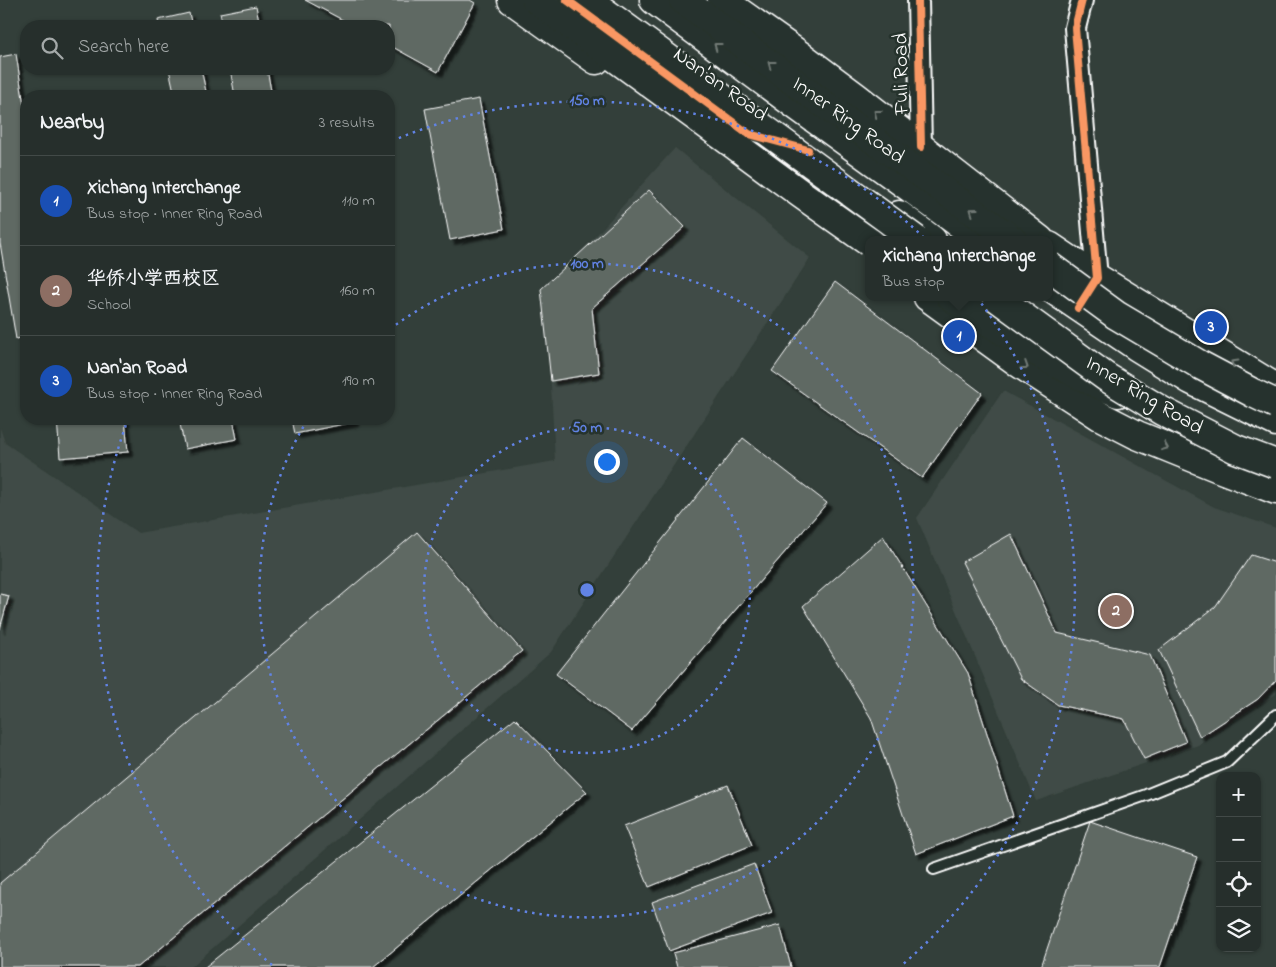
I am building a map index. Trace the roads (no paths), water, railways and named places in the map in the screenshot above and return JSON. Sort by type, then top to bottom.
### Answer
[{"type":"main road","points":[[512,0],[865,251]]},
{"type":"main road","points":[[536,0],[865,239]]},
{"type":"main road","points":[[588,0],[911,236]]},
{"type":"main road","name":"Nan'an Road","points":[[605,0],[926,236]]},
{"type":"main road","name":"Nan'an Road","points":[[654,0],[976,236]]},
{"type":"main road","name":"Inner Ring Road","points":[[683,0],[1007,236]]},
{"type":"main road","points":[[722,0],[802,56],[1035,236]]},
{"type":"main road","points":[[1053,249],[1270,396]]},
{"type":"main road","points":[[1053,269],[1116,315],[1202,366],[1270,396]]},
{"type":"main road","points":[[1053,290],[1136,346],[1191,380],[1276,422]]},
{"type":"main road","points":[[934,301],[1019,363],[1100,416],[1137,435],[1276,490]]},
{"type":"main road","points":[[957,301],[1049,360],[1104,388],[1166,406],[1215,424],[1276,451]]},
{"type":"main road","name":"Inner Ring Road","points":[[1002,301],[1106,377],[1166,406],[1236,449],[1276,464]]},
{"type":"main road","points":[[1018,301],[1136,380],[1166,406],[1221,469]]},
{"type":"street","points":[[567,0],[750,134],[808,150]]},
{"type":"street","name":"Fuli Road","points":[[918,0],[921,147]]},
{"type":"street","points":[[1078,308],[1097,278],[1076,28],[1082,0]]},
{"type":"street","points":[[750,134],[784,194]]},
{"type":"lane","points":[[934,869],[1146,795],[1227,762],[1276,715]]},
{"type":"place","name":"Nan'an Road","points":[[1211,327]]},
{"type":"place","name":"Xichang Interchange","points":[[959,336]]},
{"type":"place","name":"华侨小学西校区","points":[[1116,611]]}]
